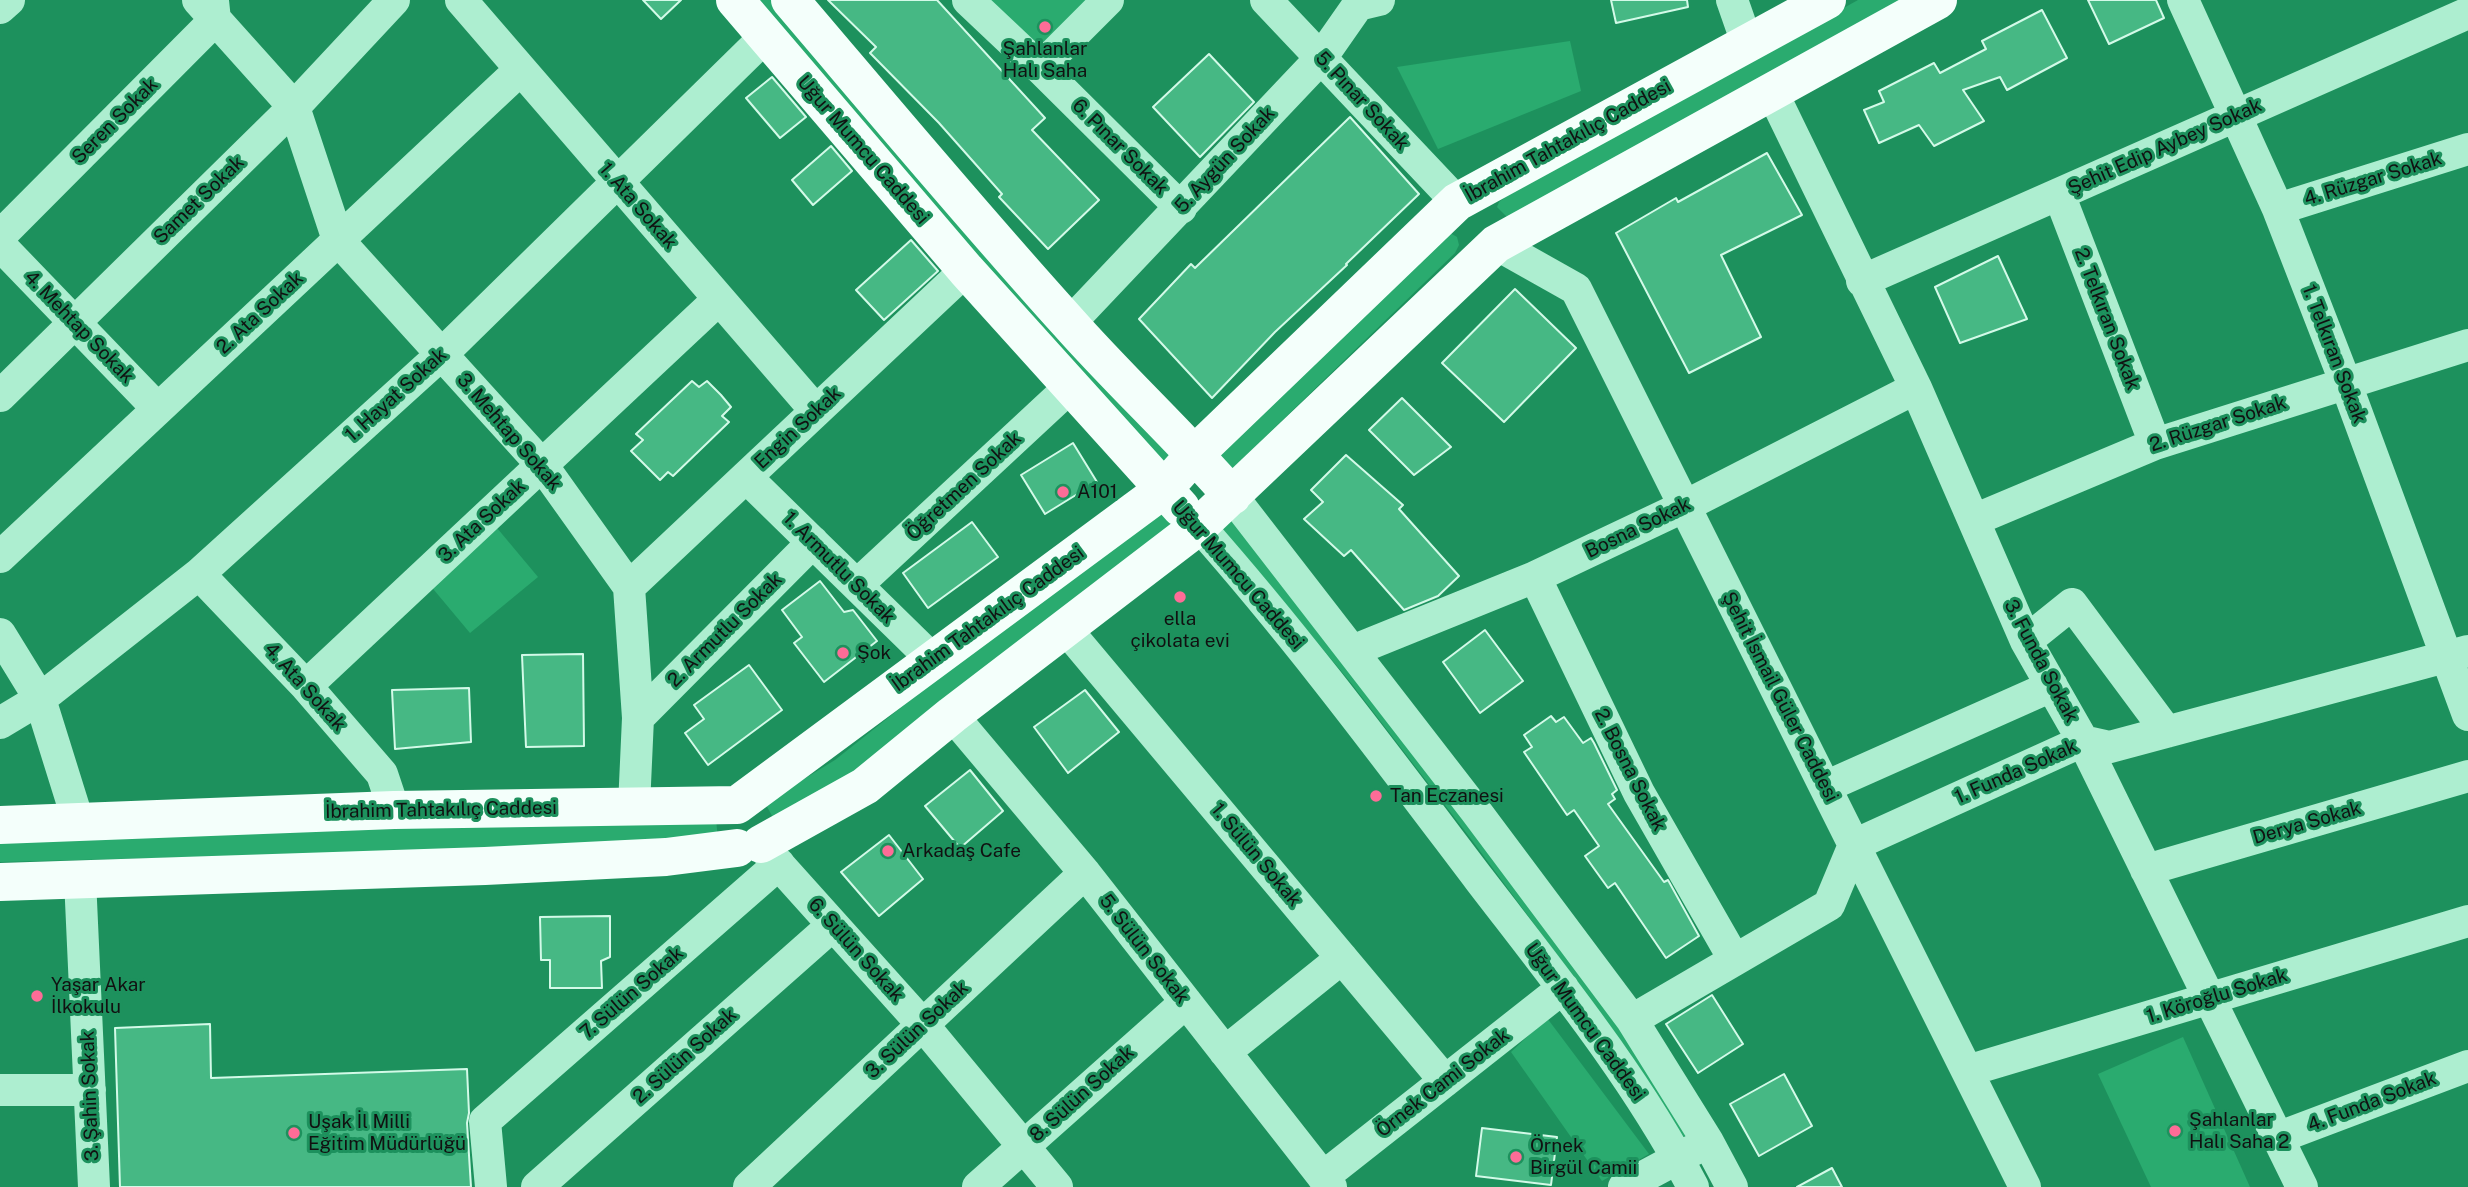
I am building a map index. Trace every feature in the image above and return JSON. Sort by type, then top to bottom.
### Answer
[{"type":"main road","name":"Uğur Mumcu Caddesi","points":[[734,0],[966,270],[1163,490],[1199,526]]},
{"type":"main road","name":"Uğur Mumcu Caddesi","points":[[790,0],[1069,324],[1232,496]]},
{"type":"main road","name":"İbrahim Tahtakılıç Caddesi","points":[[0,825],[394,810],[737,805],[1163,490],[1195,454],[1457,202],[1827,0]]},
{"type":"main road","points":[[0,882],[370,871],[759,852],[865,786],[952,715],[1199,526],[1496,244],[1938,0]]},
{"type":"main road","points":[[1457,202],[1496,244]]},
{"type":"main road","points":[[737,805],[750,804],[766,815],[768,834],[759,852]]},
{"type":"street","points":[[0,8],[9,0]]},
{"type":"street","name":"Samet Sokak","points":[[0,396],[294,107],[394,0]]},
{"type":"street","name":"1. Ata Sokak","points":[[461,0],[816,411]]},
{"type":"street","name":"6. Pınar Sokak","points":[[968,0],[1181,208]]},
{"type":"street","points":[[1040,68],[1108,0]]},
{"type":"street","name":"5. Pınar Sokak","points":[[1266,0],[1457,202]]},
{"type":"street","name":"5. Aygün Sokak","points":[[1069,324],[1321,58],[1359,5],[1379,0]]},
{"type":"street","points":[[1732,0],[1747,43]]},
{"type":"street","name":"1. Telkıran Sokak","points":[[2183,0],[2278,209],[2346,383],[2458,653],[2468,715]]},
{"type":"street","name":"3. Mehtap Sokak","points":[[209,7],[294,107],[338,240],[542,465],[629,587]]},
{"type":"street","name":"Seren Sokak","points":[[0,236],[209,7]]},
{"type":"street","name":"Şehit Edip Aybey Sokak","points":[[1862,281],[2463,15]]},
{"type":"street","name":"1. Hayat Sokak","points":[[0,723],[40,699],[200,574],[442,354],[765,37]]},
{"type":"street","name":"2. Ata Sokak","points":[[0,557],[520,70]]},
{"type":"street","name":"3. Funda Sokak","points":[[1772,92],[1916,388],[2026,642],[2083,741],[2302,1187]]},
{"type":"street","name":"4. Rüzgar Sokak","points":[[2278,209],[2468,149]]},
{"type":"street","name":"2. Telkıran Sokak","points":[[2059,194],[2155,444]]},
{"type":"street","name":"Şehit İsmail Güler Caddesi","points":[[1496,244],[1576,289],[2025,1187]]},
{"type":"street","name":"4. Mehtap Sokak","points":[[0,245],[158,409]]},
{"type":"street","name":"Engin Sokak","points":[[629,587],[966,270]]},
{"type":"street","name":"3. Ata Sokak","points":[[306,686],[719,299]]},
{"type":"street","name":"2. Rüzgar Sokak","points":[[1974,520],[2155,444],[2468,345]]},
{"type":"street","name":"Öğretmen Sokak","points":[[857,585],[1070,387]]},
{"type":"street","name":"Bosna Sokak","points":[[1352,650],[1535,577],[1685,506],[1916,388]]},
{"type":"street","name":"1. Armutlu Sokak","points":[[746,477],[932,659]]},
{"type":"street","name":"Uğur Mumcu Caddesi","points":[[1232,496],[1475,810],[1632,1020],[1708,1142],[1732,1187]]},
{"type":"street","name":"Uğur Mumcu Caddesi","points":[[1199,526],[1342,698],[1563,988],[1622,1069],[1678,1157],[1693,1187]]},
{"type":"street","name":"2. Armutlu Sokak","points":[[638,718],[813,542]]},
{"type":"street","name":"4. Ata Sokak","points":[[200,574],[306,686],[382,774],[394,810]]},
{"type":"street","name":"2. Bosna Sokak","points":[[1535,577],[1639,793],[1734,959]]},
{"type":"street","points":[[629,587],[638,718],[634,806]]},
{"type":"street","points":[[2026,642],[2072,604],[2167,732]]},
{"type":"street","name":"1. Sülün Sokak","points":[[1066,629],[1445,1081]]},
{"type":"street","points":[[0,634],[40,699],[79,824]]},
{"type":"street","name":"1. Funda Sokak","points":[[1854,845],[2083,741],[2110,747],[2458,653]]},
{"type":"street","points":[[1825,787],[2052,686]]},
{"type":"street","name":"5. Sülün Sokak","points":[[952,715],[1085,873],[1327,1182]]},
{"type":"street","name":"Derya Sokak","points":[[2146,870],[2468,776]]},
{"type":"street","points":[[1632,1020],[1829,905],[1854,845]]},
{"type":"street","name":"6. Sülün Sokak","points":[[759,852],[833,925],[923,1025],[1057,1187]]},
{"type":"street","name":"7. Sülün Sokak","points":[[491,1187],[485,1121],[759,852]]},
{"type":"street","name":"3. Sülün Sokak","points":[[749,1187],[1085,873]]},
{"type":"street","name":"3. Şahin Sokak","points":[[80,879],[94,1187]]},
{"type":"street","name":"1. Köroğlu Sokak","points":[[1967,1071],[2468,921]]},
{"type":"street","name":"2. Sülün Sokak","points":[[537,1187],[833,925]]},
{"type":"street","points":[[1225,1052],[1342,958]]},
{"type":"street","name":"Örnek Cami Sokak","points":[[1327,1182],[1445,1081],[1563,988]]},
{"type":"street","name":"8. Sülün Sokak","points":[[978,1187],[1186,1002]]},
{"type":"street","name":"4. Funda Sokak","points":[[2277,1138],[2468,1066]]},
{"type":"street","points":[[0,1090],[90,1090]]},
{"type":"street","points":[[1624,1187],[1708,1142]]},
{"type":"green space","points":[[754,0],[772,0],[1174,451],[1161,467]]},
{"type":"green space","name":"Şahlanlar Halı Saha","points":[[989,0],[1098,0],[1046,55]]},
{"type":"green space","points":[[1858,0],[1905,0],[1507,217],[1497,207],[1507,196]]},
{"type":"green space","points":[[1570,41],[1581,91],[1438,149],[1397,67]]},
{"type":"green space","points":[[1450,233],[1457,237],[1459,245],[1455,253],[1232,469],[1217,453]]},
{"type":"green space","points":[[1163,509],[1180,518],[882,753],[776,823],[765,803],[835,760],[972,651]]},
{"type":"green space","points":[[1232,518],[1578,964],[1692,1131],[1683,1137],[1630,1053],[1471,839],[1351,683],[1242,552],[1217,529]]},
{"type":"green space","points":[[497,528],[538,577],[470,633],[429,584]]},
{"type":"green space","points":[[716,819],[718,840],[0,862],[0,839]]},
{"type":"green space","points":[[1547,1018],[1649,1154],[1602,1181],[1511,1052]]},
{"type":"green space","name":"Şahlanlar Halı Saha 2","points":[[2183,1037],[2250,1187],[2151,1187],[2098,1074]]},
{"type":"building","points":[[643,0],[681,0],[661,19]]},
{"type":"building","points":[[828,0],[937,0],[1045,118],[1032,130],[1099,200],[1048,249],[999,197],[1002,194],[939,123],[870,53],[876,47]]},
{"type":"building","points":[[1611,0],[1687,0],[1688,7],[1616,23]]},
{"type":"building","points":[[2088,0],[2156,0],[2164,18],[2109,44]]},
{"type":"building","points":[[2042,10],[2067,58],[2007,90],[2000,77],[1963,90],[1984,121],[1934,146],[1919,125],[1879,143],[1864,110],[1884,102],[1879,91],[1934,63],[1940,73],[1986,49],[1982,41]]},
{"type":"building","points":[[1209,54],[1254,102],[1200,157],[1153,107]]},
{"type":"building","points":[[772,77],[806,117],[780,138],[746,98]]},
{"type":"building","points":[[1350,117],[1419,194],[1275,332],[1212,398],[1139,319],[1191,264],[1195,268]]},
{"type":"building","points":[[831,146],[852,171],[813,205],[792,180]]},
{"type":"building","points":[[1767,153],[1802,215],[1721,255],[1761,337],[1689,373],[1616,233],[1676,198],[1678,202]]},
{"type":"building","points":[[911,240],[938,271],[884,320],[856,290]]},
{"type":"building","points":[[1998,256],[2027,319],[1960,343],[1935,287]]},
{"type":"building","points":[[1515,289],[1576,348],[1504,422],[1442,363]]},
{"type":"building","points":[[692,381],[699,387],[707,381],[721,395],[731,407],[722,416],[729,422],[673,476],[668,472],[660,480],[631,451],[643,440],[636,434]]},
{"type":"building","points":[[1402,398],[1451,447],[1414,475],[1369,430]]},
{"type":"building","points":[[1073,443],[1097,482],[1045,514],[1021,475]]},
{"type":"building","points":[[1346,455],[1403,505],[1399,509],[1459,576],[1438,596],[1404,610],[1351,550],[1344,556],[1304,519],[1323,502],[1311,490]]},
{"type":"building","points":[[972,522],[998,557],[928,608],[903,573]]},
{"type":"building","points":[[820,581],[844,612],[853,610],[877,641],[824,682],[794,643],[802,637],[782,610]]},
{"type":"building","points":[[1485,630],[1523,681],[1480,713],[1443,662]]},
{"type":"building","points":[[583,654],[584,746],[526,747],[522,655]]},
{"type":"building","points":[[749,665],[782,710],[708,765],[685,733],[704,719],[694,705]]},
{"type":"building","points":[[469,688],[471,742],[395,749],[392,690]]},
{"type":"building","points":[[1085,690],[1119,732],[1068,773],[1034,727]]},
{"type":"building","points":[[1551,716],[1556,722],[1564,717],[1583,743],[1591,738],[1617,790],[1612,794],[1615,799],[1608,804],[1664,882],[1668,880],[1699,936],[1666,958],[1615,883],[1608,888],[1585,856],[1599,846],[1574,810],[1567,815],[1524,752],[1532,747],[1524,735]]},
{"type":"building","points":[[970,770],[1003,811],[960,848],[925,806]]},
{"type":"building","points":[[889,835],[923,879],[879,916],[841,872]]},
{"type":"building","points":[[610,916],[610,957],[601,961],[602,988],[550,988],[550,960],[541,960],[540,917]]},
{"type":"building","points":[[1712,995],[1743,1044],[1698,1073],[1666,1024]]},
{"type":"building","name":"Uşak İl Milli Eğitim Müdürlüğü","points":[[210,1024],[211,1078],[467,1069],[471,1187],[120,1187],[115,1028]]},
{"type":"building","points":[[1784,1074],[1812,1126],[1759,1156],[1730,1104]]},
{"type":"building","name":"Örnek Birgül Camii","points":[[1482,1128],[1557,1137],[1551,1185],[1476,1176]]},
{"type":"building","points":[[1832,1168],[1842,1187],[1797,1187]]},
{"type":"place","name":"Şahlanlar Halı Saha","points":[[1045,27]]},
{"type":"place","name":"A101","points":[[1063,492]]},
{"type":"place","name":"ella çikolata evi","points":[[1180,597]]},
{"type":"place","name":"Şok","points":[[843,653]]},
{"type":"place","name":"Tan Eczanesi","points":[[1376,796]]},
{"type":"place","name":"Arkadaş Cafe","points":[[888,851]]},
{"type":"place","name":"Yaşar Akar İlkokulu","points":[[37,996]]},
{"type":"place","name":"Şahlanlar Halı Saha 2","points":[[2175,1131]]},
{"type":"place","name":"Uşak İl Milli Eğitim Müdürlüğü","points":[[294,1133]]},
{"type":"place","name":"Örnek Birgül Camii","points":[[1516,1157]]}]
